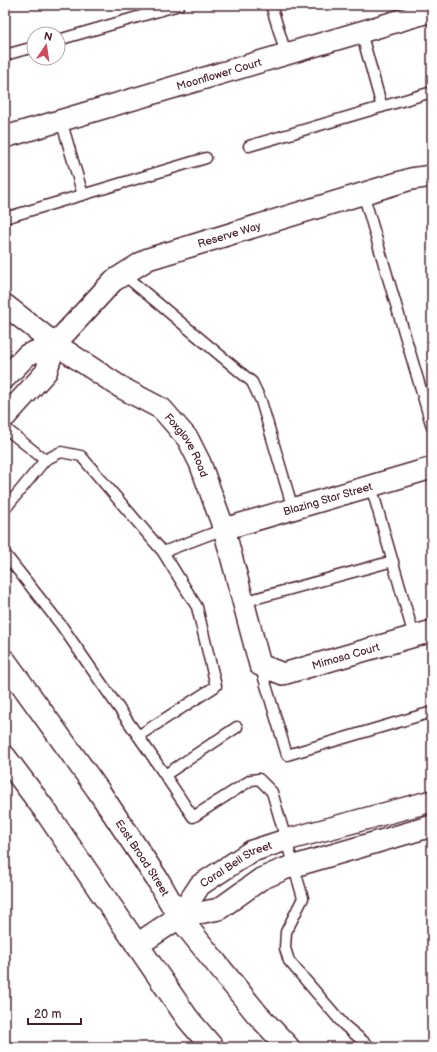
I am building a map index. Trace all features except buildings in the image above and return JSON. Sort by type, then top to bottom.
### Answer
[{"type":"main road","name":"East Broad Street","points":[[5,661],[98,790],[159,882],[179,917],[257,1014],[288,1047]]},
{"type":"main road","points":[[5,757],[44,810],[188,1019],[212,1047]]},
{"type":"main road","points":[[137,945],[179,917]]},
{"type":"street","name":"Moonflower Court","points":[[5,137],[432,11]]},
{"type":"street","name":"Reserve Way","points":[[5,416],[46,372],[55,344],[114,281],[148,259],[411,179],[432,176]]},
{"type":"street","name":"Foxglove Road","points":[[5,305],[55,344],[122,388],[162,409],[188,439],[200,463],[224,529],[260,665]]},
{"type":"street","name":"Reserve Way","points":[[5,378],[26,355],[55,344]]},
{"type":"street","name":"Blazing Star Street","points":[[224,529],[432,468]]},
{"type":"street","name":"Mimosa Court","points":[[260,665],[283,674],[423,633]]},
{"type":"street","name":"Coral Bell Street","points":[[179,917],[200,885],[252,851],[286,840],[432,801]]},
{"type":"street","points":[[179,917],[219,909],[261,879],[293,866],[432,826]]},
{"type":"lane","points":[[66,38],[179,5]]},
{"type":"lane","points":[[271,5],[286,54]]},
{"type":"lane","points":[[361,32],[382,107]]},
{"type":"lane","points":[[5,55],[26,49]]},
{"type":"lane","points":[[249,146],[432,92]]},
{"type":"lane","points":[[61,120],[84,194]]},
{"type":"lane","points":[[5,218],[206,158]]},
{"type":"lane","points":[[363,194],[432,426]]},
{"type":"lane","points":[[123,274],[252,382],[261,401],[293,508]]},
{"type":"lane","points":[[5,428],[44,460]]},
{"type":"lane","points":[[5,509],[44,460],[61,452],[81,456],[162,552],[197,607],[216,686],[138,736]]},
{"type":"lane","points":[[371,486],[393,562],[423,633]]},
{"type":"lane","points":[[162,552],[224,529]]},
{"type":"lane","points":[[5,554],[60,625],[193,817],[251,780],[259,779],[272,792],[303,898],[286,932],[285,948],[289,961],[344,1025],[370,1047]]},
{"type":"lane","points":[[243,602],[393,562]]},
{"type":"lane","points":[[260,665],[287,755],[432,712]]},
{"type":"lane","points":[[165,775],[237,727]]}]
